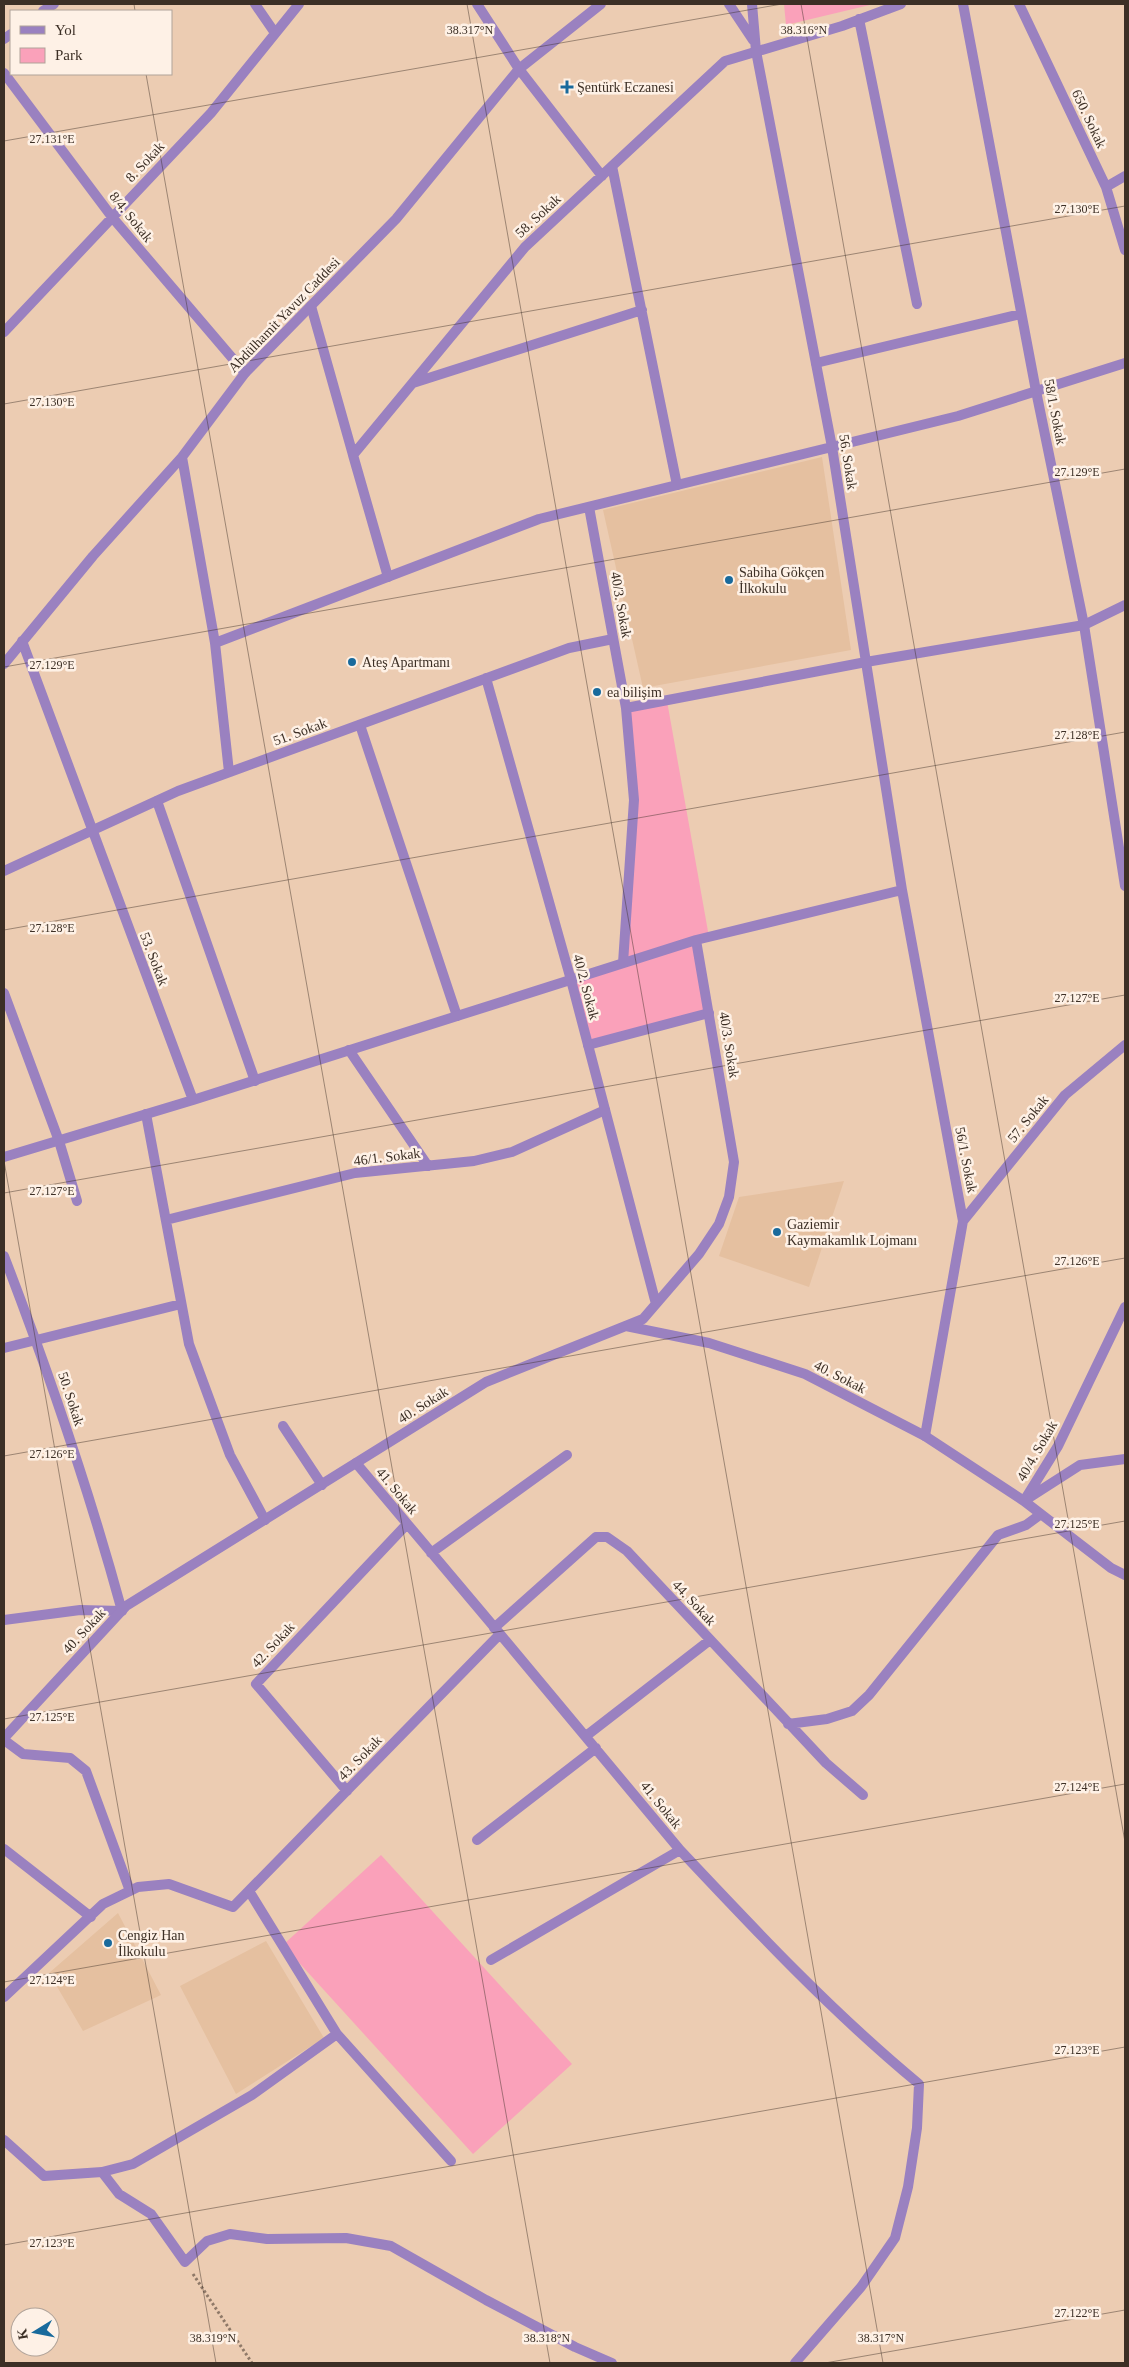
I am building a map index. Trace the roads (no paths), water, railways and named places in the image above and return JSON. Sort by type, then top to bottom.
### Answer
[{"type":"street","points":[[255,4],[275,33]]},
{"type":"street","name":"8. Sokak","points":[[4,332],[211,112],[299,4]]},
{"type":"street","points":[[477,4],[518,69],[602,176]]},
{"type":"street","name":"Abdülhamit Yavuz Caddesi","points":[[4,664],[93,556],[182,458],[245,373],[396,219],[518,69],[601,4]]},
{"type":"street","name":"56. Sokak","points":[[729,4],[755,46]]},
{"type":"street","name":"56. Sokak","points":[[752,4],[755,46],[832,447],[902,890]]},
{"type":"street","name":"58. Sokak","points":[[353,455],[525,247],[725,61],[755,46],[859,19],[901,4]]},
{"type":"street","name":"58/1. Sokak","points":[[963,4],[1036,391],[1084,624],[1125,886]]},
{"type":"street","name":"650. Sokak","points":[[1019,4],[1106,187],[1125,250]]},
{"type":"street","points":[[859,19],[917,304]]},
{"type":"street","name":"8/4. Sokak","points":[[4,73],[112,217],[245,373]]},
{"type":"street","points":[[612,166],[677,485]]},
{"type":"street","points":[[1106,187],[1125,176]]},
{"type":"street","points":[[311,306],[388,577]]},
{"type":"street","points":[[412,384],[642,310]]},
{"type":"street","points":[[816,363],[1021,314]]},
{"type":"street","points":[[215,643],[539,519],[958,416],[1125,364]]},
{"type":"street","points":[[182,458],[215,643],[229,772]]},
{"type":"street","name":"40/3. Sokak","points":[[589,507],[626,708],[634,800],[623,963]]},
{"type":"street","points":[[626,708],[866,662],[1084,624],[1125,605]]},
{"type":"street","name":"51. Sokak","points":[[4,871],[157,801],[229,772],[569,648],[613,640]]},
{"type":"street","name":"53. Sokak","points":[[22,641],[91,831],[193,1100]]},
{"type":"street","name":"40/2. Sokak","points":[[486,678],[571,980],[656,1304]]},
{"type":"street","points":[[360,725],[457,1016]]},
{"type":"street","points":[[157,801],[255,1081]]},
{"type":"street","points":[[4,1157],[255,1081],[696,940],[902,890]]},
{"type":"street","name":"56/1. Sokak","points":[[902,890],[963,1220],[925,1436]]},
{"type":"street","name":"40/3. Sokak","points":[[626,1326],[643,1319],[709,1239],[724,1209],[733,1180],[734,1162],[696,940]]},
{"type":"street","points":[[4,993],[59,1141],[77,1201]]},
{"type":"street","points":[[588,1045],[709,1013]]},
{"type":"street","name":"57. Sokak","points":[[963,1220],[1065,1095],[1125,1045]]},
{"type":"street","points":[[349,1050],[428,1166]]},
{"type":"street","name":"46/1. Sokak","points":[[166,1220],[355,1173],[474,1161],[512,1152],[605,1110]]},
{"type":"street","points":[[146,1114],[189,1344],[230,1455],[265,1520]]},
{"type":"street","name":"50. Sokak","points":[[4,1256],[50,1376],[100,1534],[122,1611]]},
{"type":"street","points":[[4,1348],[181,1304]]},
{"type":"street","name":"40/4. Sokak","points":[[925,1436],[1024,1501],[1058,1446],[1125,1307]]},
{"type":"street","name":"40. Sokak","points":[[4,1739],[122,1611],[486,1382],[626,1326],[709,1343],[805,1374],[925,1436]]},
{"type":"street","points":[[284,1426],[322,1485]]},
{"type":"street","points":[[431,1553],[567,1455]]},
{"type":"street","points":[[1125,1459],[1080,1465],[1024,1501],[1111,1568],[1125,1575]]},
{"type":"street","name":"41. Sokak","points":[[356,1463],[680,1850],[491,1960]]},
{"type":"street","points":[[788,1724],[827,1719],[852,1711],[869,1695],[998,1535],[1026,1525],[1041,1514]]},
{"type":"street","name":"42. Sokak","points":[[347,1791],[256,1684],[407,1524]]},
{"type":"street","name":"44. Sokak","points":[[497,1631],[596,1537],[607,1537],[627,1551],[788,1724],[826,1763],[863,1795]]},
{"type":"street","points":[[4,1620],[80,1610],[122,1611]]},
{"type":"street","name":"43. Sokak","points":[[130,1891],[138,1887],[169,1884],[233,1907],[347,1791],[497,1631]]},
{"type":"street","points":[[586,1736],[710,1640]]},
{"type":"street","points":[[4,1739],[23,1754],[70,1758],[86,1771],[130,1891],[104,1904],[4,1997]]},
{"type":"street","points":[[477,1840],[596,1748]]},
{"type":"street","points":[[4,1848],[91,1917]]},
{"type":"street","points":[[680,1850],[786,1961],[872,2045],[919,2084],[917,2128],[908,2187],[895,2238],[861,2287],[795,2363]]},
{"type":"street","points":[[249,1891],[337,2034],[451,2161]]},
{"type":"street","points":[[4,2140],[44,2176],[102,2172],[133,2164],[252,2094],[337,2034]]},
{"type":"street","points":[[102,2172],[119,2194],[151,2214],[185,2262],[207,2240],[230,2234],[268,2238],[346,2238],[391,2246],[575,2347],[612,2363]]},
{"type":"place","name":"Şentürk Eczanesi","points":[[567,87]]},
{"type":"place","name":"Sabiha Gökçen İlkokulu","points":[[729,580]]},
{"type":"place","name":"Ateş Apartmanı","points":[[352,662]]},
{"type":"place","name":"ea bilişim","points":[[597,692]]},
{"type":"place","name":"Gaziemir Kaymakamlık Lojmanı","points":[[777,1232]]},
{"type":"place","name":"Cengiz Han İlkokulu","points":[[108,1943]]}]
